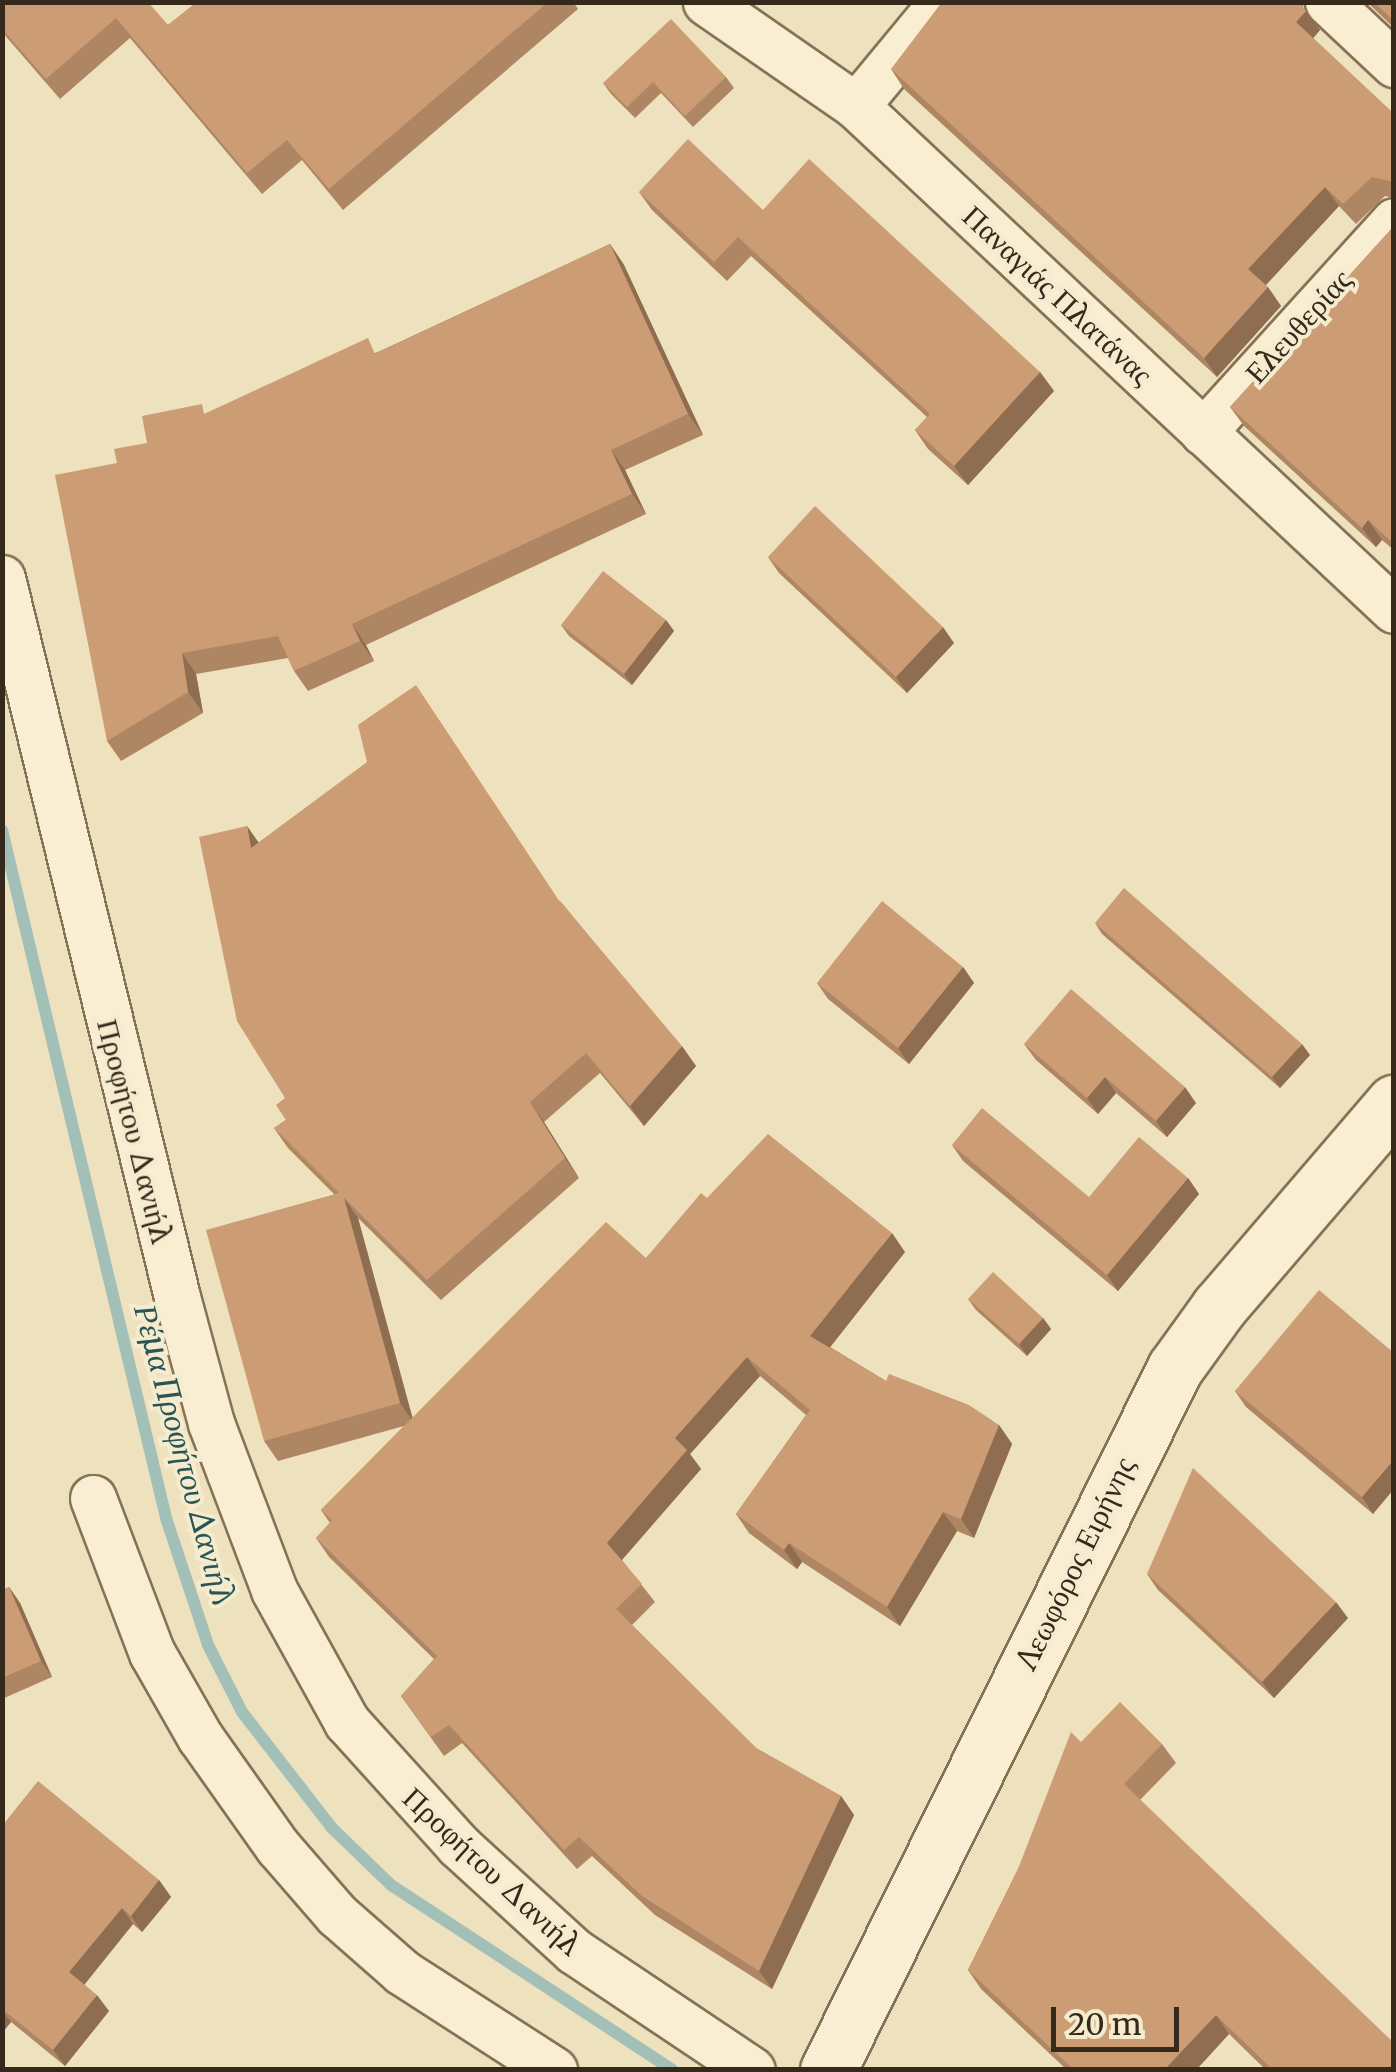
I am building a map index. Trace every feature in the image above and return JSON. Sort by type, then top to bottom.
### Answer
[{"type":"street","name":"Παναγιάς Πλατάνας","points":[[706,2],[856,106],[1394,610]]},
{"type":"street","points":[[856,106],[942,2]]},
{"type":"street","points":[[1328,2],[1394,64]]},
{"type":"street","name":"Ελευθερίας","points":[[1203,432],[1394,221]]},
{"type":"street","name":"Προφήτου Δανιήλ","points":[[2,578],[177,1297],[212,1423],[274,1590],[348,1722],[458,1846],[574,1951],[752,2070]]},
{"type":"street","name":"Λεωφόρος Ειρήνης","points":[[828,2070],[1175,1368],[1219,1306],[1394,1102]]},
{"type":"street","points":[[93,1498],[152,1653],[200,1737],[278,1847],[336,1915],[402,1972],[554,2070]]},
{"type":"building","points":[[2,2],[148,2],[168,25],[197,2],[548,2],[329,189],[287,140],[247,173],[116,18],[46,79],[2,29]]},
{"type":"building","points":[[942,2],[1299,2],[1306,11],[1296,22],[1394,114],[1394,182],[1372,177],[1343,204],[1325,187],[1248,269],[1268,287],[1204,358],[891,69]]},
{"type":"building","points":[[1374,2],[1394,2],[1394,21]]},
{"type":"building","points":[[671,19],[726,77],[685,116],[653,82],[627,107],[603,83]]},
{"type":"building","points":[[688,139],[763,210],[809,159],[1040,372],[954,466],[915,430],[930,414],[738,237],[714,262],[639,192]]},
{"type":"building","points":[[1394,226],[1394,544],[1368,520],[1362,528],[1230,407]]},
{"type":"building","points":[[610,244],[688,414],[611,450],[632,494],[352,624],[360,641],[294,671],[278,636],[182,653],[188,692],[107,741],[55,475],[117,463],[114,449],[147,443],[142,416],[202,404],[204,414],[368,338],[375,354]]},
{"type":"building","points":[[815,506],[943,627],[896,677],[768,557]]},
{"type":"building","points":[[603,571],[666,620],[624,674],[561,625]]},
{"type":"building","points":[[416,685],[558,899],[682,1046],[630,1106],[586,1053],[530,1102],[565,1158],[427,1280],[344,1198],[400,1403],[264,1441],[206,1230],[339,1193],[274,1128],[286,1120],[276,1105],[285,1098],[237,1021],[199,837],[247,826],[251,848],[367,762],[358,725]]},
{"type":"building","points":[[1124,888],[1302,1044],[1272,1077],[1095,923]]},
{"type":"building","points":[[882,901],[963,967],[898,1048],[817,983]]},
{"type":"building","points":[[1071,989],[1185,1087],[1156,1121],[1105,1077],[1087,1098],[1024,1044]]},
{"type":"building","points":[[982,1108],[1089,1197],[1139,1137],[1188,1178],[1107,1275],[952,1145]]},
{"type":"building","points":[[768,1134],[892,1233],[810,1336],[886,1381],[889,1374],[969,1405],[999,1425],[961,1519],[943,1512],[887,1607],[789,1543],[784,1550],[736,1514],[810,1410],[747,1357],[675,1438],[687,1450],[607,1543],[642,1584],[616,1609],[756,1748],[841,1796],[759,1971],[642,1896],[579,1837],[564,1850],[449,1725],[431,1737],[401,1696],[437,1656],[316,1538],[332,1520],[321,1510],[606,1222],[646,1258],[701,1193],[707,1198]]},
{"type":"building","points":[[993,1272],[1043,1318],[1019,1344],[968,1299]]},
{"type":"building","points":[[1319,1290],[1394,1353],[1394,1459],[1362,1497],[1235,1391]]},
{"type":"building","points":[[1193,1468],[1336,1602],[1262,1682],[1147,1574]]},
{"type":"building","points":[[9,1587],[41,1661],[2,1678],[2,1590]]},
{"type":"building","points":[[1120,1702],[1162,1744],[1124,1784],[1394,2043],[1394,2070],[1273,2070],[1216,2015],[1164,2070],[1074,2070],[968,1970],[1018,1869],[1071,1732],[1081,1742]]},
{"type":"building","points":[[38,1781],[159,1880],[131,1916],[122,1908],[69,1972],[97,1995],[53,2050],[2,2009],[2,1826]]},
{"type":"waterway","name":"Ρέμα Προφήτου Δανιήλ","points":[[2,830],[166,1518],[208,1645],[242,1712],[332,1828],[391,1885],[673,2070]]}]
